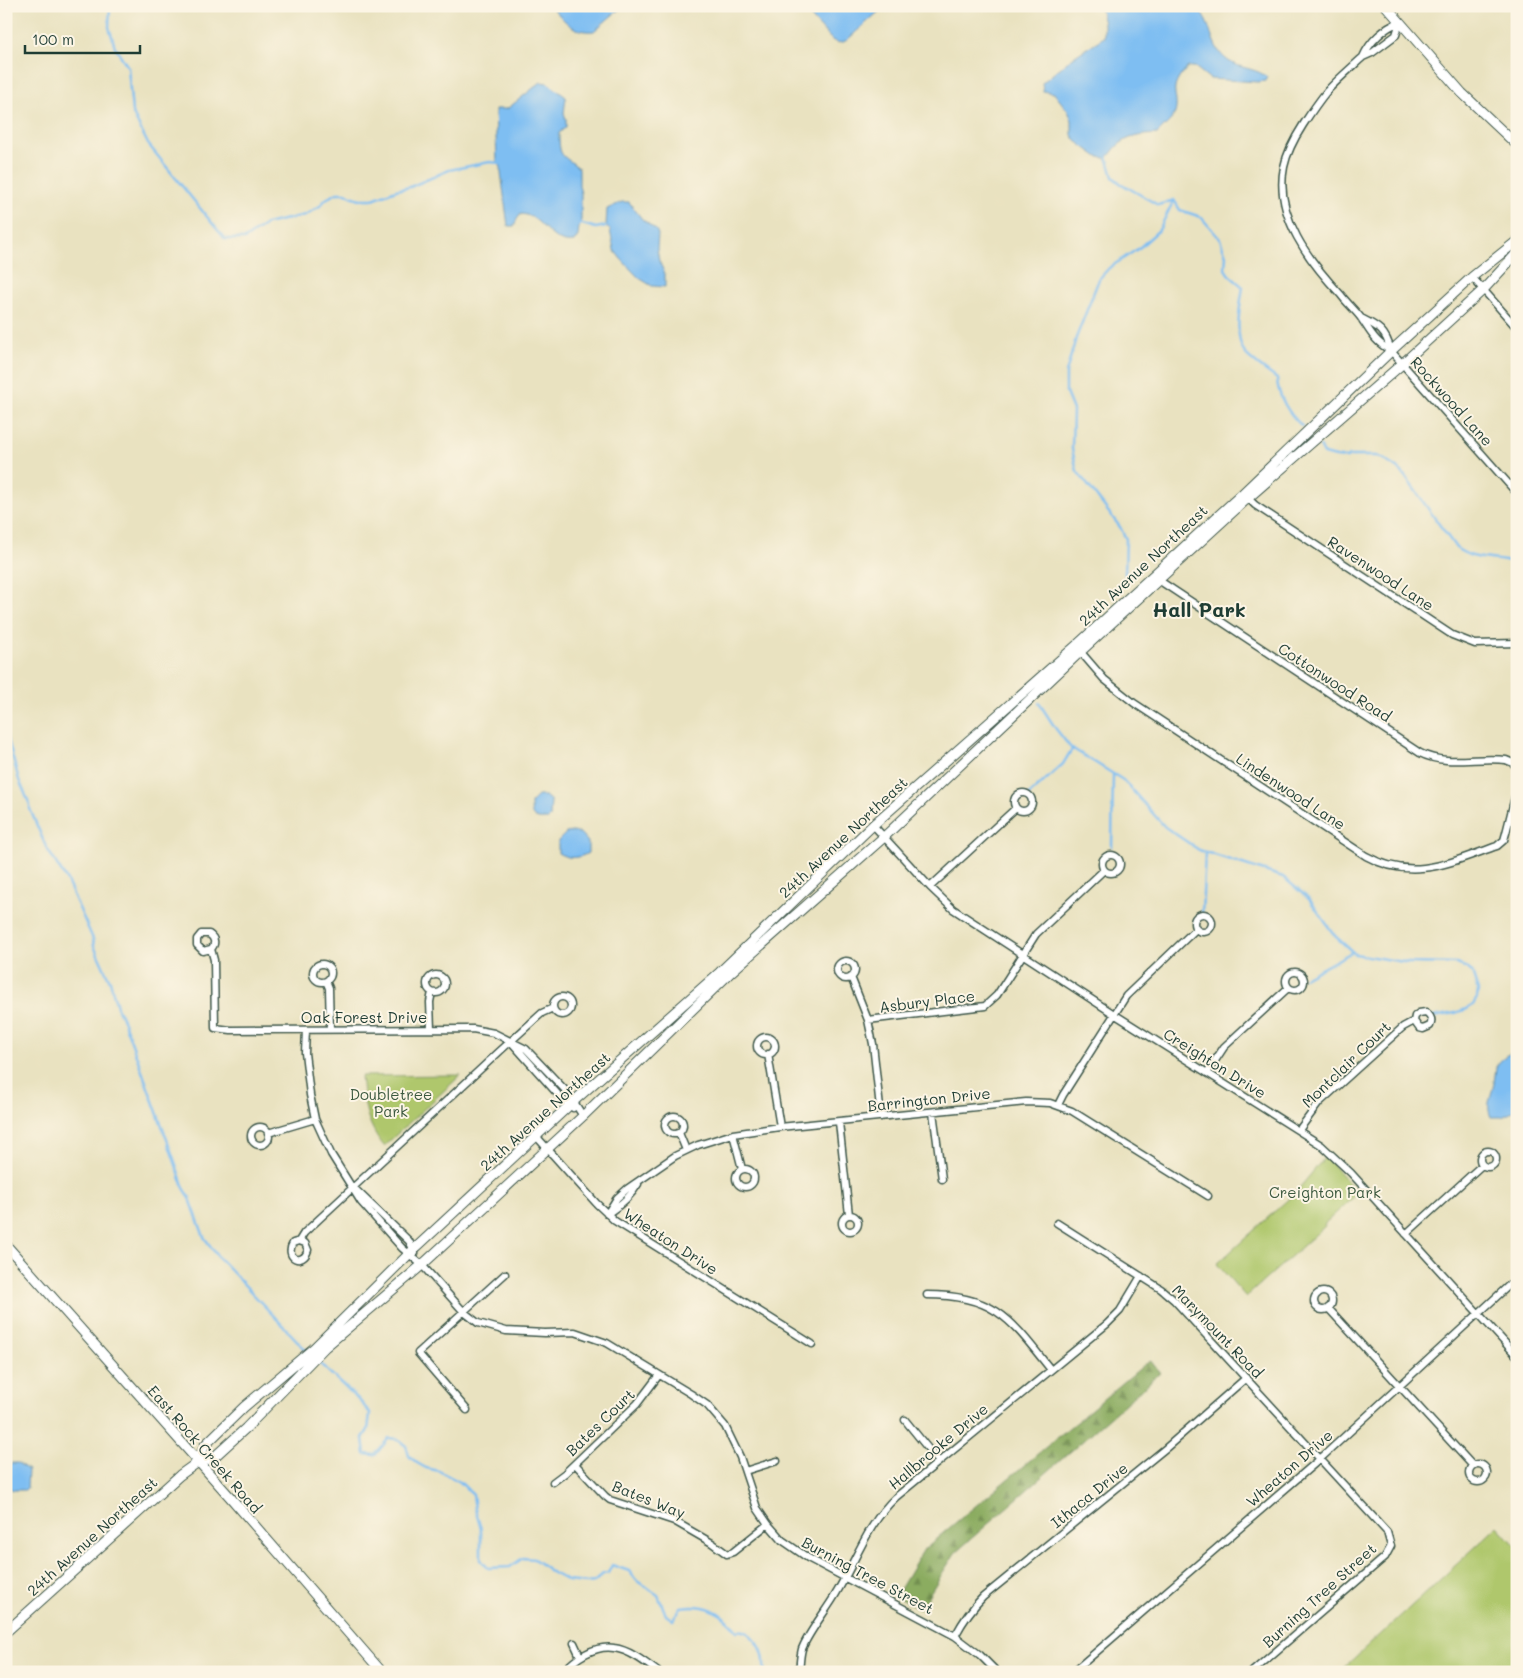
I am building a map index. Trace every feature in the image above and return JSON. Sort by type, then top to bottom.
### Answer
[{"type":"street","points":[[1386,6],[1462,93],[1517,145]]},
{"type":"street","points":[[1363,57],[1367,48],[1388,27],[1400,22]]},
{"type":"street","points":[[1391,351],[1380,345],[1367,330],[1361,318],[1328,282],[1301,243],[1287,211],[1282,190],[1282,179],[1291,146],[1304,122],[1328,90],[1363,57],[1372,53],[1396,35],[1400,22]]},
{"type":"street","name":"24th Avenue Northeast","points":[[1246,495],[1391,351],[1472,277],[1517,241]]},
{"type":"street","name":"24th Avenue Northeast","points":[[324,1344],[422,1265],[583,1116],[732,971],[884,837],[1078,649],[1246,495],[1402,364],[1483,290],[1517,253]]},
{"type":"street","points":[[1472,277],[1517,328]]},
{"type":"street","points":[[1361,318],[1372,324],[1387,338],[1391,351]]},
{"type":"street","name":"Rockwood Lane","points":[[1391,351],[1514,490]]},
{"type":"street","name":"Ravenwood Lane","points":[[1246,495],[1255,505],[1452,635],[1475,644],[1517,644]]},
{"type":"street","name":"Cottonwood Road","points":[[1155,578],[1420,752],[1447,761],[1506,760],[1513,763],[1517,768]]},
{"type":"street","name":"24th Avenue Northeast","points":[[6,1632],[180,1475],[198,1462],[212,1459],[246,1428],[309,1358],[411,1252],[572,1103],[720,972],[872,825],[1078,649]]},
{"type":"street","name":"Lindenwood Lane","points":[[1078,649],[1104,679],[1134,703],[1376,862],[1391,867],[1408,870],[1426,868],[1497,846],[1504,840],[1517,789]]},
{"type":"street","points":[[930,887],[1016,808]]},
{"type":"street","name":"Creighton Drive","points":[[872,825],[953,909],[1114,1014],[1299,1130],[1330,1152],[1517,1356]]},
{"type":"street","name":"Asbury Place","points":[[868,1020],[985,1006],[996,995],[1043,926],[1104,870]]},
{"type":"street","points":[[1058,1105],[1131,989],[1196,929]]},
{"type":"street","name":"Oak Forest Drive","points":[[211,949],[214,960],[216,1028],[231,1030],[473,1029],[494,1032],[526,1049],[568,1093],[572,1103],[583,1116]]},
{"type":"street","points":[[851,977],[868,1020],[873,1044],[881,1117]]},
{"type":"street","points":[[326,981],[329,988],[330,1029]]},
{"type":"street","points":[[1207,1073],[1224,1047],[1288,988]]},
{"type":"street","points":[[431,1029],[430,1002],[432,992]]},
{"type":"street","points":[[299,1241],[304,1233],[511,1041],[542,1013],[553,1008]]},
{"type":"street","name":"Montclair Court","points":[[1299,1130],[1319,1104],[1403,1027],[1414,1021]]},
{"type":"street","name":"Burning Tree Street","points":[[306,1030],[308,1080],[315,1119],[331,1154],[353,1188],[408,1241],[411,1252],[464,1312],[478,1323],[506,1331],[545,1334],[575,1332],[607,1343],[707,1405],[718,1416],[731,1435],[757,1508],[782,1540],[797,1552],[955,1636],[980,1655],[997,1672]]},
{"type":"street","points":[[768,1054],[780,1127]]},
{"type":"street","name":"Barrington Drive","points":[[607,1214],[622,1204],[640,1182],[662,1164],[686,1150],[710,1140],[733,1134],[780,1127],[1009,1103],[1038,1102],[1058,1105],[1093,1122],[1208,1196]]},
{"type":"street","points":[[933,1112],[942,1179]]},
{"type":"street","points":[[268,1133],[315,1119]]},
{"type":"street","points":[[839,1122],[849,1215]]},
{"type":"street","points":[[679,1133],[686,1150]]},
{"type":"street","points":[[733,1134],[742,1169]]},
{"type":"street","name":"Wheaton Drive","points":[[536,1136],[607,1214],[623,1227],[812,1344]]},
{"type":"street","points":[[1406,1234],[1482,1164]]},
{"type":"street","name":"Marymount Road","points":[[1057,1223],[1161,1289],[1174,1300],[1387,1532]]},
{"type":"street","name":"East Rock Creek Road","points":[[6,1246],[382,1672]]},
{"type":"street","points":[[467,1410],[418,1353],[505,1274]]},
{"type":"street","name":"Hallbrooke Drive","points":[[799,1672],[802,1648],[884,1509],[896,1497],[1115,1316],[1141,1276]]},
{"type":"street","name":"Wheaton Drive","points":[[1073,1672],[1320,1459],[1517,1278]]},
{"type":"street","points":[[927,1295],[946,1295],[971,1299],[992,1308],[1010,1322],[1050,1370]]},
{"type":"street","points":[[1328,1308],[1472,1466]]},
{"type":"street","name":"24th Avenue Northeast","points":[[198,1462],[205,1446],[244,1408],[309,1358]]},
{"type":"street","name":"Bates Court","points":[[553,1482],[638,1404],[659,1375]]},
{"type":"street","name":"Ithaca Drive","points":[[955,1636],[964,1619],[983,1597],[1159,1454],[1246,1378]]},
{"type":"street","points":[[904,1420],[939,1462]]},
{"type":"street","points":[[745,1470],[777,1461]]},
{"type":"street","name":"Bates Way","points":[[574,1464],[610,1500],[674,1521],[712,1543],[726,1554],[733,1552],[768,1524]]},
{"type":"street","name":"Burning Tree Street","points":[[1252,1672],[1385,1557],[1391,1546],[1387,1532]]},
{"type":"street","points":[[574,1643],[580,1656]]},
{"type":"street","points":[[563,1672],[580,1656],[595,1650],[614,1647],[628,1652],[658,1672]]},
{"type":"green space","name":"Doubletree Park","points":[[461,1075],[384,1146],[373,1130],[370,1121],[365,1104],[361,1076]]},
{"type":"green space","name":"Creighton Park","points":[[1325,1157],[1358,1193],[1324,1224],[1325,1226],[1246,1297],[1217,1264],[1296,1192]]},
{"type":"green space","points":[[1150,1360],[1160,1373],[955,1553],[920,1609],[896,1596],[924,1549]]},
{"type":"green space","points":[[1498,1526],[1517,1547],[1517,1672],[1340,1672]]},
{"type":"water","points":[[551,6],[623,6],[594,31],[586,31],[574,28]]},
{"type":"water","points":[[801,6],[885,6],[847,40],[840,43],[832,40]]},
{"type":"water","points":[[1100,6],[1198,6],[1221,54],[1234,64],[1259,72],[1267,77],[1265,81],[1258,82],[1210,79],[1195,67],[1188,67],[1177,82],[1175,90],[1176,111],[1174,116],[1157,134],[1129,138],[1117,146],[1107,158],[1098,157],[1076,141],[1072,135],[1072,120],[1068,111],[1054,93],[1043,91],[1042,83],[1072,58],[1104,37],[1104,24]]},
{"type":"water","points":[[541,82],[548,83],[566,97],[564,113],[566,127],[559,133],[560,147],[562,154],[579,168],[581,193],[581,224],[578,236],[574,242],[565,242],[558,239],[535,219],[521,214],[514,226],[508,226],[500,165],[497,162],[495,109],[507,109]]},
{"type":"water","points":[[622,202],[629,202],[642,219],[656,230],[658,234],[657,249],[659,261],[665,274],[665,287],[652,286],[639,278],[614,250],[610,230],[606,226],[607,209]]},
{"type":"water","points":[[538,796],[545,796],[551,801],[550,817],[548,819],[539,819],[532,815],[531,803]]},
{"type":"water","points":[[566,833],[580,833],[588,842],[588,853],[573,858],[558,853],[558,841]]},
{"type":"water","points":[[1517,1050],[1517,1110],[1502,1117],[1491,1117],[1489,1104],[1496,1067],[1505,1057]]},
{"type":"water","points":[[11,1463],[18,1463],[28,1470],[27,1488],[25,1490],[13,1490],[6,1486],[6,1467]]},
{"type":"waterway","points":[[110,6],[109,27],[115,47],[128,67],[132,112],[148,144],[225,239],[245,239],[266,224],[305,215],[337,193],[346,193],[360,199],[373,199],[410,187],[449,170],[490,162],[499,163]]},
{"type":"waterway","points":[[1107,156],[1113,177],[1120,183],[1158,205],[1174,200],[1180,210],[1201,217],[1220,239],[1226,256],[1225,269],[1243,287],[1238,329],[1244,352],[1277,379],[1285,405],[1302,426]]},
{"type":"waterway","points":[[1126,584],[1126,539],[1120,527],[1077,471],[1072,449],[1073,410],[1066,393],[1066,373],[1076,338],[1099,279],[1109,268],[1139,248],[1159,230],[1174,200]]},
{"type":"waterway","points":[[579,223],[596,228],[606,226]]},
{"type":"waterway","points":[[1320,446],[1324,454],[1336,457],[1377,456],[1385,460],[1402,472],[1456,548],[1471,556],[1517,564]]},
{"type":"waterway","points":[[1039,703],[1070,747],[1123,780],[1165,827],[1199,850],[1283,877],[1309,899],[1335,936],[1355,954],[1410,963],[1457,964],[1472,972],[1478,991],[1473,1005],[1455,1013],[1433,1017]]},
{"type":"waterway","points":[[6,733],[19,780],[30,809],[46,847],[66,879],[110,981],[117,1007],[204,1237],[218,1257],[307,1351]]},
{"type":"waterway","points":[[1029,795],[1063,764],[1072,749]]},
{"type":"waterway","points":[[1112,847],[1113,774]]},
{"type":"waterway","points":[[1202,914],[1205,853]]},
{"type":"waterway","points":[[1304,978],[1352,952]]},
{"type":"waterway","points":[[316,1360],[359,1400],[370,1413],[368,1430],[363,1438],[365,1454],[375,1455],[389,1438],[397,1439],[406,1446],[409,1456],[417,1463],[426,1468],[439,1471],[460,1482],[473,1495],[481,1529],[481,1560],[488,1568],[510,1567],[523,1558],[534,1559],[568,1581],[587,1583],[594,1582],[603,1574],[608,1573],[612,1565],[629,1571],[637,1581],[658,1595],[666,1615],[673,1620],[681,1607],[698,1606],[713,1610],[725,1618],[737,1631],[750,1635],[762,1651],[765,1672]]},
{"type":"district","name":"Hall Park","points":[[1199,609]]}]
